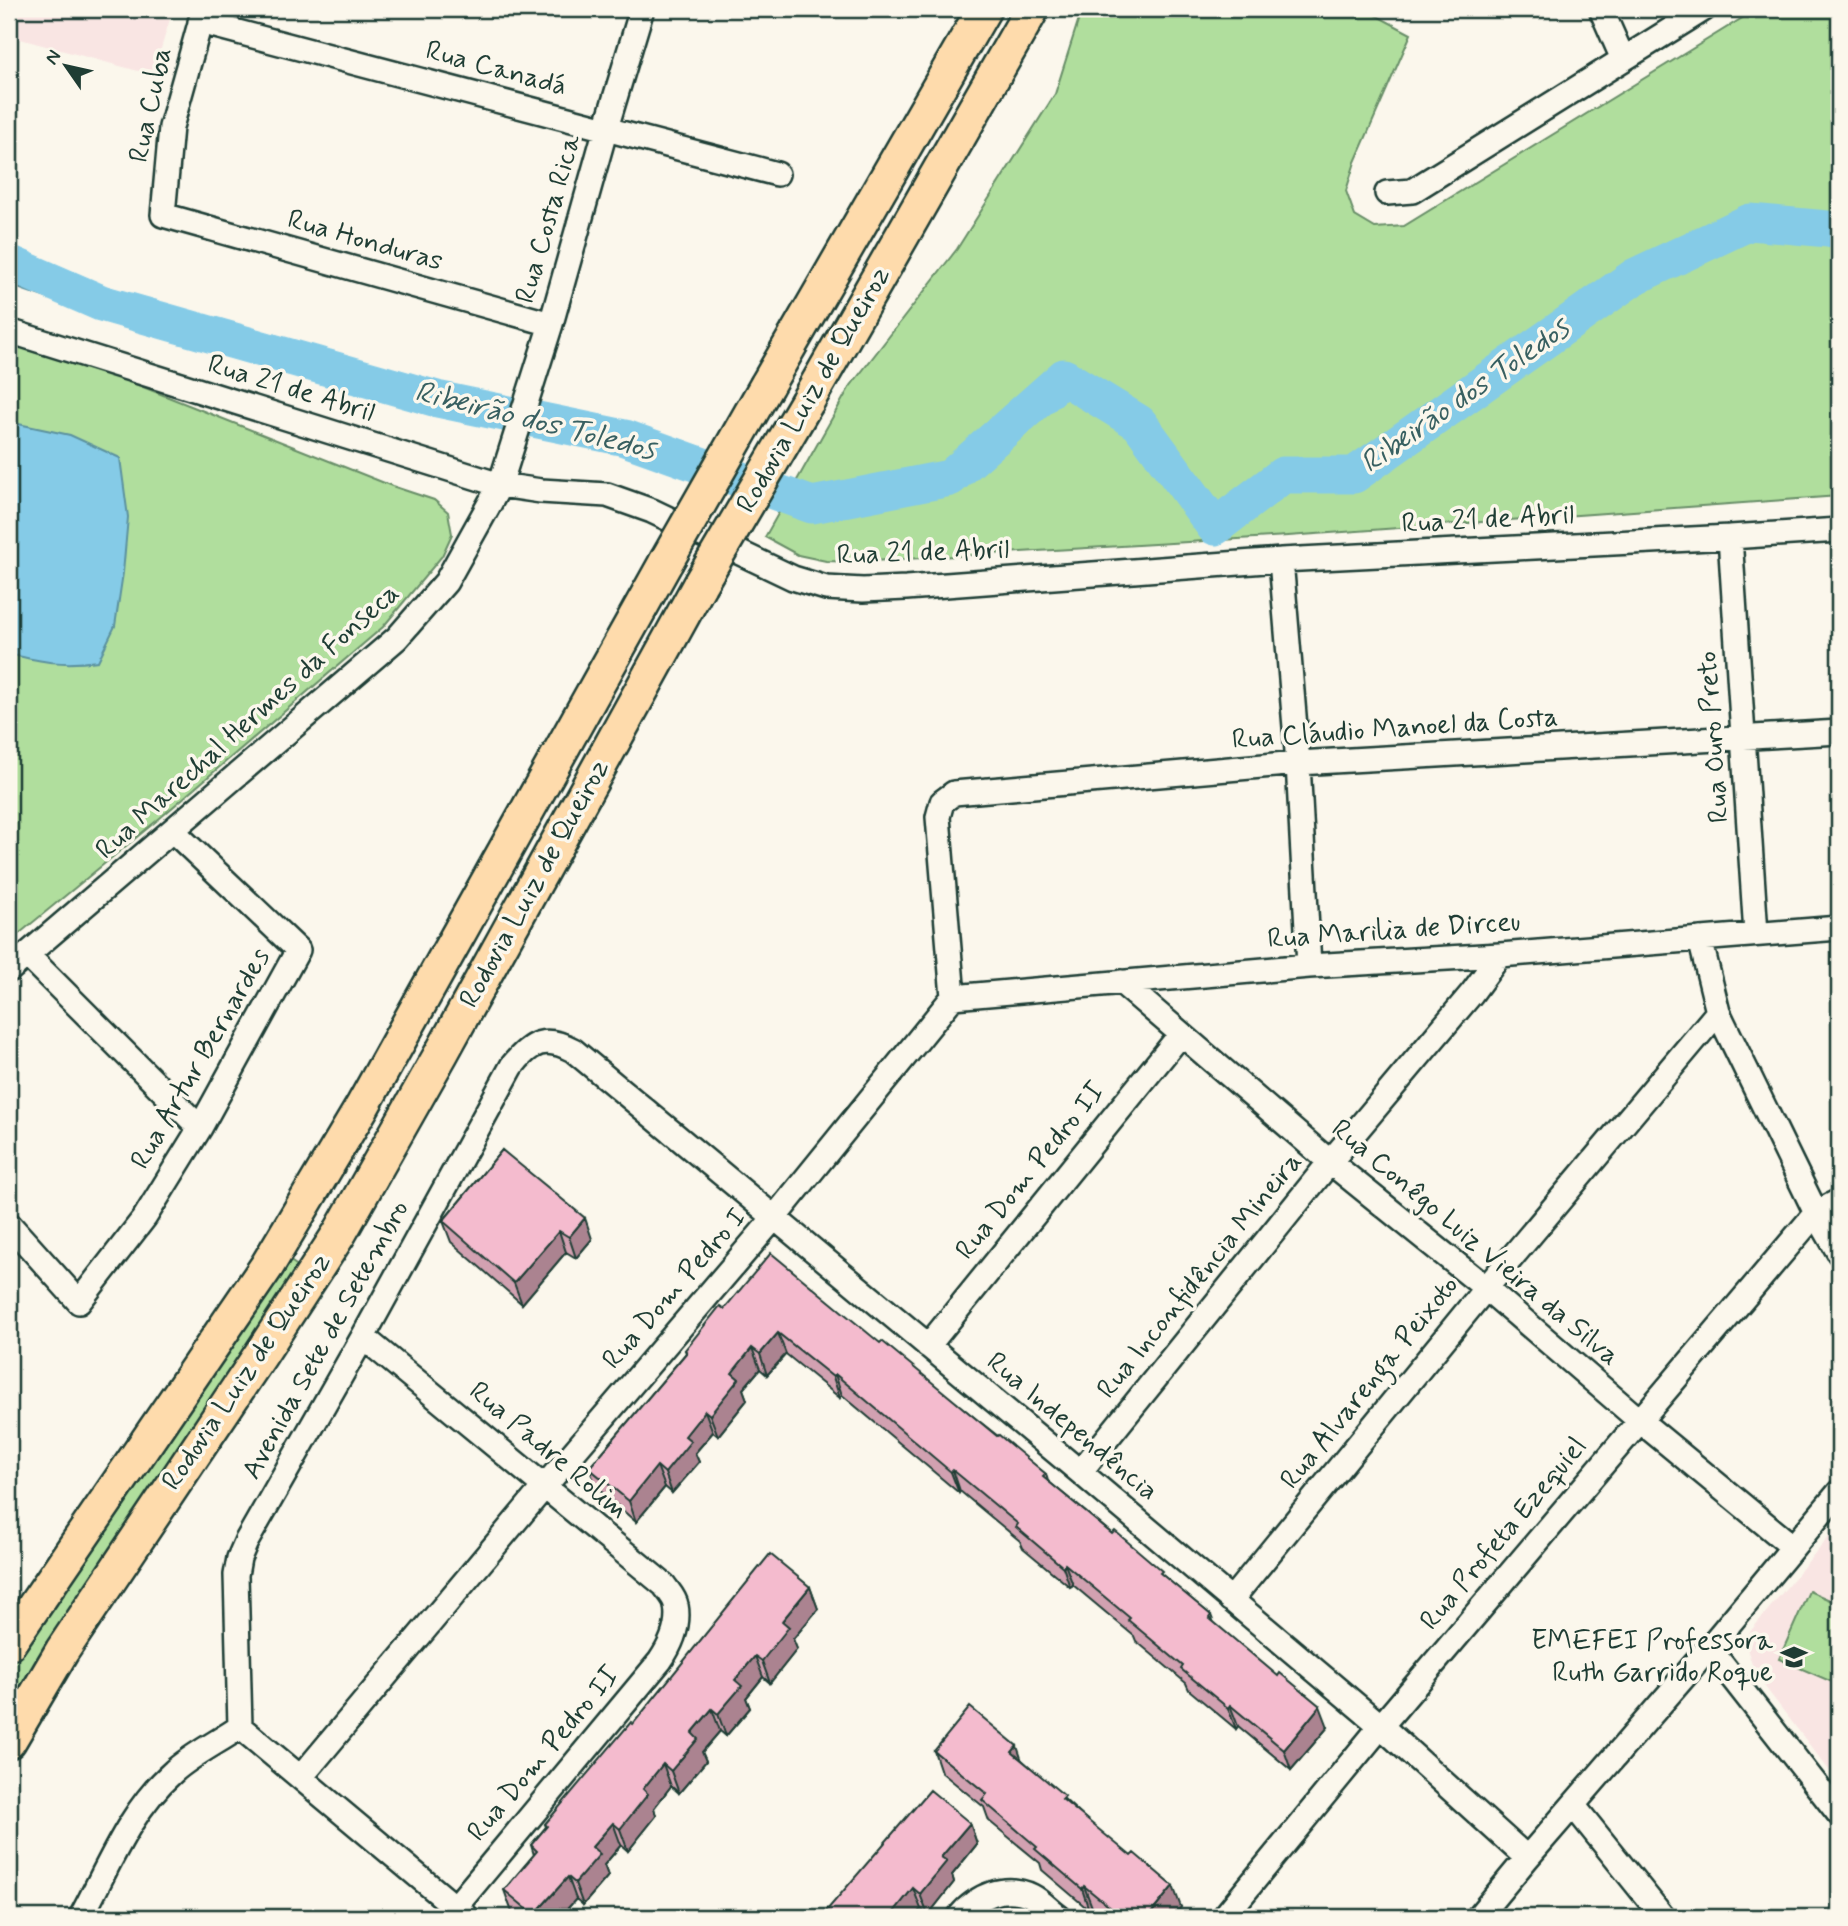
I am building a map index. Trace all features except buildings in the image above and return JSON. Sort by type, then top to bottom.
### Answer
[{"type":"highway","name":"Rodovia Luiz de Queiroz","points":[[9,1643],[267,1266],[302,1209],[362,1107],[767,384],[984,9]]},
{"type":"highway","name":"Rodovia Luiz de Queiroz","points":[[9,1741],[62,1651],[339,1234],[701,584],[1032,9]]},
{"type":"highway","points":[[9,1757],[62,1651]]},
{"type":"street","name":"Rua Costa Rica","points":[[551,324],[642,9]]},
{"type":"street","points":[[1601,9],[1623,59]]},
{"type":"street","points":[[1387,193],[1412,191],[1704,9]]},
{"type":"street","name":"Rua Canadá","points":[[202,16],[777,174]]},
{"type":"street","name":"Rua Cuba","points":[[163,215],[171,127],[202,16]]},
{"type":"street","name":"Rua Honduras","points":[[163,215],[551,324]]},
{"type":"street","name":"Rua Marechal Hermes da Fonseca","points":[[9,970],[397,638],[446,582],[500,485],[551,324]]},
{"type":"street","name":"Rua 21 de Abril","points":[[9,331],[500,485],[541,491],[607,495],[652,511],[793,578],[826,587],[863,590],[906,588],[1281,560],[1839,530]]},
{"type":"street","name":"Rua Ouro Preto","points":[[1730,537],[1756,934]]},
{"type":"street","points":[[1281,560],[1298,763],[1309,965]]},
{"type":"street","name":"Rua Cláudio Manoel da Costa","points":[[953,997],[938,817],[942,802],[954,793],[1298,763],[1839,732]]},
{"type":"street","name":"Rua Artur Bernardes","points":[[9,1224],[79,1302],[145,1217],[200,1128],[298,950],[173,831]]},
{"type":"street","name":"Rua Marilia de Dirceu","points":[[953,997],[1309,965],[1500,955],[1839,929]]},
{"type":"street","points":[[1700,939],[1718,1012],[1816,1213],[1839,1253]]},
{"type":"street","points":[[27,955],[200,1128]]},
{"type":"street","name":"Rua Inconfidência Mineira","points":[[1080,1472],[1472,993],[1500,955]]},
{"type":"street","name":"Rua Conêgo Luiz Vieira da Silva","points":[[1121,982],[1331,1162],[1486,1288],[1639,1420],[1793,1547]]},
{"type":"street","name":"Rua Dom Pedro I","points":[[301,1777],[774,1218],[953,997]]},
{"type":"street","name":"Rua Alvarenga Peixoto","points":[[1231,1600],[1486,1288],[1718,1012]]},
{"type":"street","name":"Rua Dom Pedro II","points":[[928,1346],[1181,1034]]},
{"type":"street","name":"Avenida Sete de Setembro","points":[[240,1727],[236,1575],[246,1542],[363,1337],[512,1066],[531,1047],[544,1042],[559,1042],[573,1050]]},
{"type":"street","name":"Rua Independência","points":[[573,1050],[1381,1726],[1527,1858]]},
{"type":"street","name":"Rua Profeta Ezequiel","points":[[1224,1917],[1381,1726],[1816,1213],[1839,1200]]},
{"type":"street","name":"Rua Padre Rolim","points":[[363,1337],[664,1585],[676,1603],[676,1622]]},
{"type":"street","points":[[1478,1917],[1839,1492]]},
{"type":"street","name":"Rua Dom Pedro II","points":[[457,1914],[660,1661],[672,1643],[676,1622]]},
{"type":"street","points":[[1709,1648],[1839,1814]]},
{"type":"street","points":[[81,1917],[150,1794],[175,1769],[240,1727],[457,1914]]},
{"type":"street","points":[[1573,1805],[1663,1917]]},
{"type":"street","points":[[959,1917],[968,1906],[990,1892],[1012,1891],[1032,1896],[1059,1917]]},
{"type":"shaded area","points":[[9,9],[173,9],[153,75],[9,36]]},
{"type":"shaded area","name":"EMEFEI Professora Ruth Garrido Roque","points":[[1839,1524],[1839,1783],[1755,1674],[1744,1639]]},
{"type":"green space","points":[[1082,9],[1364,9],[1411,34],[1355,162],[1346,191],[1355,216],[1375,228],[1404,226],[1757,9],[1839,9],[1839,496],[1288,536],[856,562],[826,561],[798,555],[765,537],[849,388],[957,249],[1055,94]]},
{"type":"green space","points":[[9,340],[108,373],[392,486],[434,500],[448,512],[452,534],[442,556],[383,627],[160,818],[9,942]]},
{"type":"green space","points":[[286,1258],[302,1269],[9,1708],[9,1658]]},
{"type":"green space","points":[[1809,1591],[1839,1604],[1839,1685],[1779,1659]]},
{"type":"water","points":[[9,247],[101,303],[55,301],[9,285]]},
{"type":"water","points":[[9,422],[70,435],[120,458],[128,517],[123,573],[115,626],[98,661],[53,662],[9,654]]},
{"type":"waterway","name":"Ribeirão dos Toledos","points":[[9,263],[101,303],[437,399],[625,438],[812,505],[950,478],[1064,377],[1139,423],[1215,527],[1283,475],[1354,475],[1634,277],[1750,222],[1839,230]]},
{"type":"place","name":"EMEFEI Professora Ruth Garrido Roque","points":[[1794,1657]]}]
